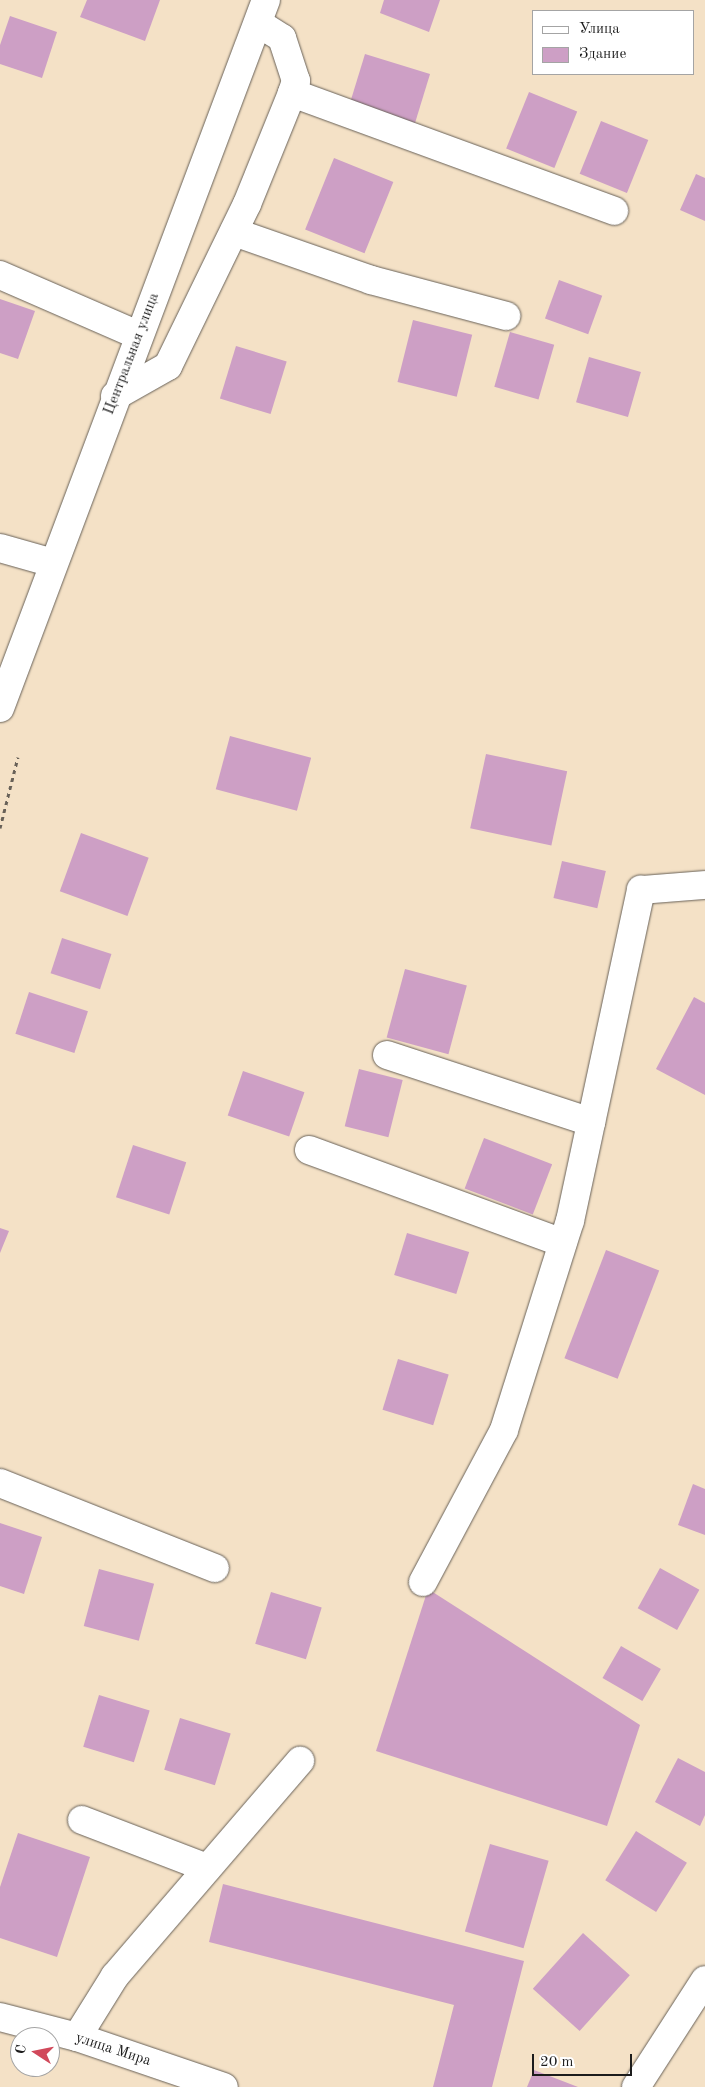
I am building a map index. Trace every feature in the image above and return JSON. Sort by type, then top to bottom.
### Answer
[{"type":"street","points":[[115,396],[168,366],[234,232],[292,93],[296,81],[282,38],[262,12]]},
{"type":"street","name":"Центральная улица","points":[[0,708],[115,396],[262,12]]},
{"type":"street","points":[[292,93],[614,211]]},
{"type":"street","points":[[234,232],[371,280],[506,316]]},
{"type":"street","points":[[0,275],[138,335]]},
{"type":"street","points":[[0,548],[53,563]]},
{"type":"street","points":[[423,1582],[504,1430],[563,1243],[641,890],[705,885]]},
{"type":"street","points":[[387,1055],[591,1122]]},
{"type":"street","points":[[309,1150],[563,1243]]},
{"type":"street","points":[[0,1483],[216,1568]]},
{"type":"street","points":[[77,2037],[115,1976],[300,1761]]},
{"type":"street","points":[[82,1820],[207,1868]]},
{"type":"street","points":[[636,2087],[705,1980]]},
{"type":"street","name":"улица Мира","points":[[0,2017],[77,2037],[224,2087]]},
{"type":"path","points":[[0,828],[18,757]]},
{"type":"building","points":[[87,0],[160,0],[145,41],[80,17]]},
{"type":"building","points":[[384,0],[440,0],[429,32],[380,13]]},
{"type":"building","points":[[10,16],[57,32],[42,78],[0,64],[0,45]]},
{"type":"building","points":[[365,54],[430,74],[414,126],[349,107]]},
{"type":"building","points":[[529,92],[577,111],[554,168],[506,149]]},
{"type":"building","points":[[601,121],[648,140],[627,193],[580,174]]},
{"type":"building","points":[[334,158],[393,182],[364,253],[305,229]]},
{"type":"building","points":[[696,174],[705,178],[705,221],[680,210]]},
{"type":"building","points":[[559,280],[602,296],[588,334],[545,319]]},
{"type":"building","points":[[0,299],[35,311],[18,359],[0,353]]},
{"type":"building","points":[[413,320],[472,335],[457,397],[398,382]]},
{"type":"building","points":[[510,332],[554,345],[539,399],[494,387]]},
{"type":"building","points":[[236,346],[287,361],[271,414],[220,399]]},
{"type":"building","points":[[589,357],[641,372],[628,417],[576,402]]},
{"type":"building","points":[[230,736],[311,758],[297,811],[216,789]]},
{"type":"building","points":[[486,754],[567,771],[551,846],[470,828]]},
{"type":"building","points":[[81,833],[149,858],[127,916],[60,891]]},
{"type":"building","points":[[562,861],[606,871],[597,908],[553,898]]},
{"type":"building","points":[[62,938],[111,954],[100,989],[51,973]]},
{"type":"building","points":[[405,969],[467,986],[448,1054],[387,1038]]},
{"type":"building","points":[[29,992],[88,1011],[74,1053],[15,1034]]},
{"type":"building","points":[[694,997],[705,1003],[705,1095],[656,1069]]},
{"type":"building","points":[[359,1069],[403,1080],[388,1137],[345,1126]]},
{"type":"building","points":[[243,1071],[304,1092],[289,1137],[228,1115]]},
{"type":"building","points":[[484,1138],[552,1164],[533,1215],[465,1188]]},
{"type":"building","points":[[133,1145],[186,1162],[169,1215],[116,1197]]},
{"type":"building","points":[[0,1228],[9,1231],[0,1253]]},
{"type":"building","points":[[407,1233],[469,1252],[456,1294],[394,1275]]},
{"type":"building","points":[[606,1250],[659,1270],[618,1379],[564,1358]]},
{"type":"building","points":[[398,1359],[449,1374],[433,1425],[383,1410]]},
{"type":"building","points":[[693,1484],[705,1489],[705,1535],[678,1525]]},
{"type":"building","points":[[0,1523],[42,1537],[24,1594],[0,1586]]},
{"type":"building","points":[[660,1568],[699,1590],[677,1630],[638,1608]]},
{"type":"building","points":[[99,1569],[154,1584],[139,1641],[84,1626]]},
{"type":"building","points":[[428,1589],[640,1725],[607,1826],[376,1751]]},
{"type":"building","points":[[271,1592],[322,1607],[306,1659],[255,1644]]},
{"type":"building","points":[[621,1646],[661,1669],[642,1701],[602,1678]]},
{"type":"building","points":[[99,1695],[150,1710],[134,1762],[83,1747]]},
{"type":"building","points":[[180,1718],[231,1733],[215,1785],[164,1770]]},
{"type":"building","points":[[678,1758],[705,1772],[705,1815],[700,1826],[655,1802]]},
{"type":"building","points":[[636,1831],[687,1863],[656,1912],[605,1880]]},
{"type":"building","points":[[18,1833],[90,1857],[57,1957],[0,1938],[0,1887]]},
{"type":"building","points":[[490,1844],[549,1861],[524,1948],[465,1931]]},
{"type":"building","points":[[223,1884],[524,1961],[492,2087],[433,2087],[454,2005],[209,1942]]},
{"type":"building","points":[[583,1933],[630,1975],[580,2031],[533,1989]]},
{"type":"building","points":[[534,2070],[578,2087],[527,2087]]}]
